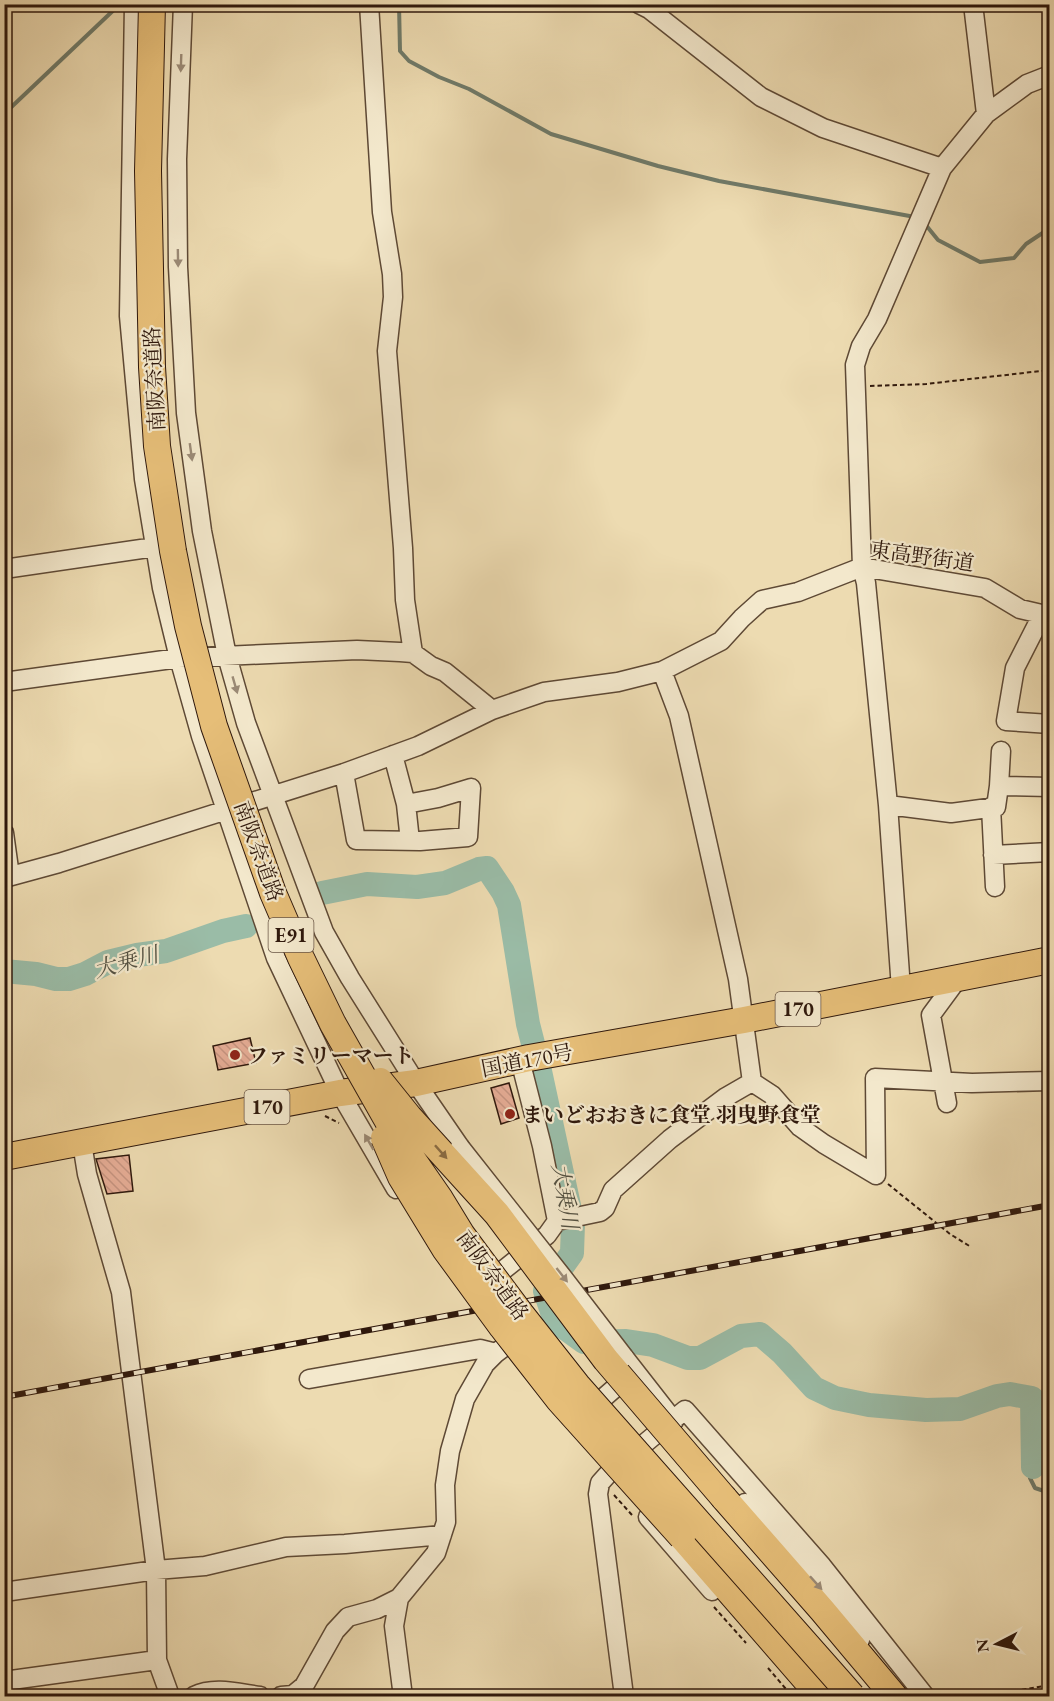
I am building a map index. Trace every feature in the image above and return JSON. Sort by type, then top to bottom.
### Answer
[{"type":"highway","name":"南阪奈道路","points":[[143,4],[138,292],[149,447],[179,626],[206,731],[275,924],[320,1028],[382,1135],[455,1239],[571,1391],[839,1696]]},
{"type":"highway","name":"南阪奈道路","points":[[152,4],[148,171],[152,367],[157,446],[173,551],[188,626],[214,726],[273,893],[333,1024],[397,1137],[462,1235],[577,1385],[852,1696]]},
{"type":"highway","points":[[273,893],[342,1018],[382,1084],[497,1214],[606,1359],[896,1696]]},
{"type":"highway","name":"国道170号","points":[[4,1157],[340,1093],[416,1083],[532,1058],[744,1020],[1050,960]]},
{"type":"highway","points":[[382,1135],[401,1177],[445,1249],[559,1400],[820,1696]]},
{"type":"street","points":[[134,4],[129,316],[144,479],[162,588],[179,658],[201,736],[276,958],[340,1093],[388,1176],[500,1350],[777,1665],[809,1696]]},
{"type":"street","points":[[183,4],[177,159],[178,267],[186,413],[202,531],[227,656],[246,723],[324,932],[416,1083],[460,1148],[630,1364],[822,1566],[925,1696]]},
{"type":"street","points":[[369,4],[382,212],[392,274],[393,297],[387,351],[405,600],[413,653]]},
{"type":"street","points":[[639,4],[657,14],[761,97],[823,128],[942,168]]},
{"type":"street","points":[[973,4],[986,114]]},
{"type":"street","points":[[901,989],[888,805],[866,583],[862,567],[855,365],[861,346],[877,319],[942,168],[986,114],[1028,84],[1050,75]]},
{"type":"street","points":[[4,569],[155,547]]},
{"type":"street","name":"東高野街道","points":[[7,877],[59,863],[344,773],[418,746],[492,710],[544,692],[618,682],[662,671],[721,641],[741,618],[762,600],[798,592],[862,567],[985,588],[1020,609],[1046,616]]},
{"type":"street","points":[[1046,616],[1015,668],[1006,721],[1050,724]]},
{"type":"street","points":[[4,682],[179,658],[357,650],[413,653],[431,666],[445,672],[492,710]]},
{"type":"street","points":[[662,671],[679,716],[738,979],[752,1082],[772,1095],[800,1126],[824,1144],[876,1174]]},
{"type":"street","points":[[888,805],[951,813],[996,807],[1001,751]]},
{"type":"street","points":[[393,755],[406,804],[410,841]]},
{"type":"street","points":[[344,773],[356,840],[410,841],[468,837],[471,788],[438,798],[406,804]]},
{"type":"street","points":[[999,786],[1050,787]]},
{"type":"street","points":[[991,807],[995,887]]},
{"type":"street","points":[[4,833],[7,877]]},
{"type":"street","points":[[993,855],[1050,852]]},
{"type":"street","points":[[947,1103],[931,1015],[959,978]]},
{"type":"street","points":[[532,1058],[542,1146],[567,1219]]},
{"type":"street","points":[[876,1174],[875,1078],[972,1083],[1050,1081]]},
{"type":"street","points":[[468,1298],[567,1219],[600,1212],[605,1208],[613,1190],[670,1139],[726,1097],[752,1082]]},
{"type":"street","points":[[82,1143],[87,1174],[121,1292],[156,1570],[157,1660],[170,1696]]},
{"type":"street","points":[[309,1379],[480,1350],[500,1350]]},
{"type":"street","points":[[281,1696],[293,1695],[304,1686],[335,1631],[348,1617],[377,1609],[399,1598],[436,1553],[446,1522],[445,1485],[450,1451],[465,1399],[485,1364],[500,1350]]},
{"type":"street","points":[[569,1428],[630,1364]]},
{"type":"street","points":[[624,1696],[598,1494],[600,1483],[679,1415]]},
{"type":"street","points":[[679,1415],[841,1611],[896,1696]]},
{"type":"street","points":[[4,1592],[156,1570],[206,1566],[286,1547],[442,1535]]},
{"type":"street","points":[[399,1598],[394,1626],[401,1696]]},
{"type":"street","points":[[4,1681],[157,1660]]},
{"type":"street","points":[[194,1696],[202,1692],[226,1691],[260,1696]]},
{"type":"path","points":[[856,387],[926,384],[1050,370]]},
{"type":"path","points":[[876,1174],[950,1234],[971,1247]]},
{"type":"path","points":[[985,1696],[1050,1685]]},
{"type":"building","name":"ファミリーマート","points":[[250,1038],[256,1063],[218,1070],[213,1046]]},
{"type":"building","points":[[509,1083],[519,1118],[501,1124],[491,1088]]},
{"type":"building","points":[[129,1155],[133,1191],[107,1194],[96,1159]]},
{"type":"waterway","points":[[399,4],[400,51],[409,61],[439,77],[469,89],[551,134],[658,166],[719,181],[915,217]]},
{"type":"waterway","points":[[4,114],[119,5]]},
{"type":"waterway","points":[[925,224],[938,240],[980,262],[1014,258],[1026,244],[1050,228]]},
{"type":"waterway","name":"大乗川","points":[[322,893],[367,884],[417,887],[445,883],[487,868],[503,892],[509,905],[528,1024],[573,1224],[572,1253],[545,1291],[555,1321],[584,1342],[626,1341],[653,1345],[688,1358],[700,1358],[741,1336],[760,1334],[782,1353],[814,1388],[835,1398],[869,1405],[926,1410],[960,1409],[997,1396],[1010,1394],[1032,1398],[1033,1467]]},
{"type":"waterway","name":"大乗川","points":[[4,971],[69,979],[85,974],[108,962],[166,951],[223,931],[246,926]]},
{"type":"waterway","points":[[1050,1374],[1042,1400],[1043,1461],[1033,1467],[1030,1478],[1035,1488],[1050,1493]]},
{"type":"railway","points":[[4,1397],[1050,1205]]},
{"type":"place","name":"ファミリーマート","points":[[235,1055]]},
{"type":"place","name":"まいどおおきに食堂 羽曳野食堂","points":[[510,1114]]}]
